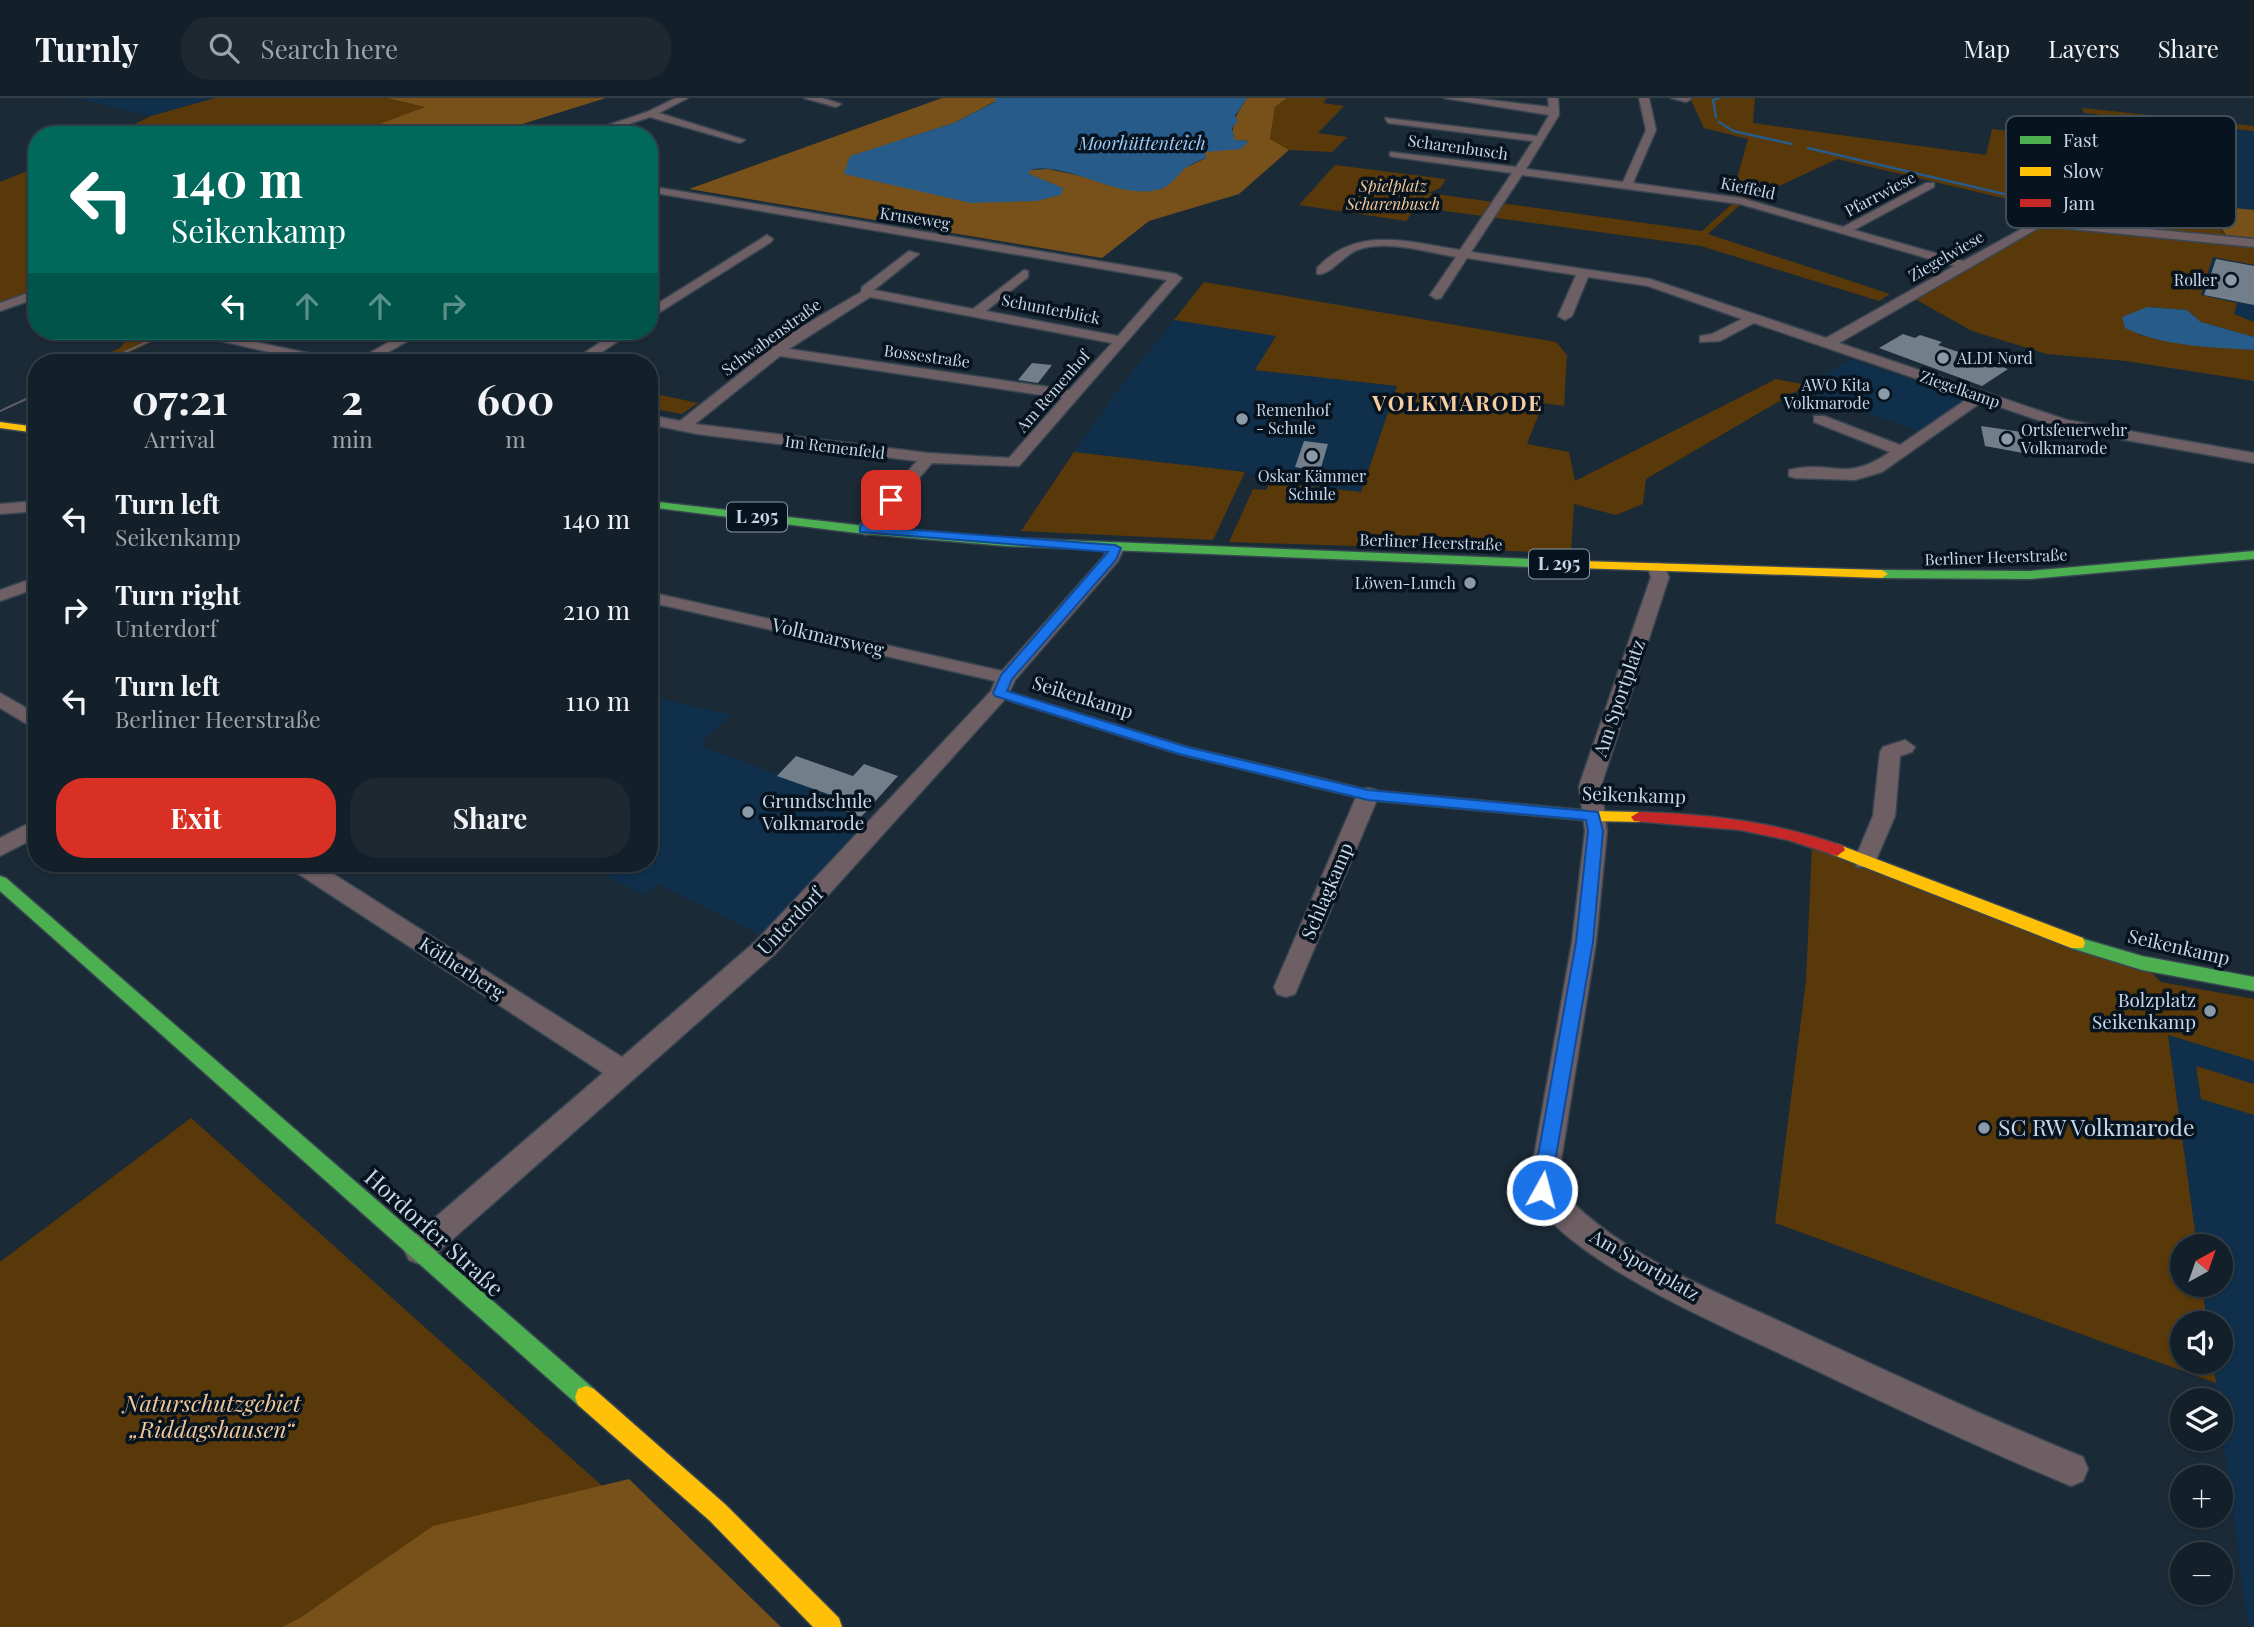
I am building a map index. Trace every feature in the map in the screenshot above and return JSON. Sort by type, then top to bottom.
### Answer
[{"type":"main road","points":[[2,426],[28,429]]},
{"type":"main road","name":"Berliner Heerstraße","points":[[658,505],[865,530],[1115,548],[1657,568],[1967,577],[2106,570],[2254,555]]},
{"type":"main road","name":"Seikenkamp","points":[[1003,686],[1184,751],[1368,795],[1593,816],[1710,819],[1750,824],[1809,839],[2077,942],[2143,962],[2254,984]]},
{"type":"main road","name":"Hordorfer Straße","points":[[0,882],[718,1513],[830,1627]]},
{"type":"street","points":[[612,126],[650,114],[683,98]]},
{"type":"street","points":[[809,98],[836,104]]},
{"type":"street","points":[[1449,98],[1554,111],[1553,98]]},
{"type":"street","points":[[1627,185],[1651,130],[1644,98]]},
{"type":"street","name":"Scharenbusch","points":[[1463,253],[1540,139],[1554,111]]},
{"type":"street","points":[[650,114],[740,140]]},
{"type":"street","name":"Scharenbusch","points":[[1388,120],[1540,139]]},
{"type":"street","name":"Scharenbusch","points":[[1394,154],[1519,171]]},
{"type":"street","name":"Kieffeld","points":[[1519,171],[1741,201],[1964,265]]},
{"type":"street","name":"Pfarrwiese","points":[[1845,230],[1930,185]]},
{"type":"street","name":"Kruseweg","points":[[658,190],[1176,278]]},
{"type":"street","points":[[658,195],[664,191]]},
{"type":"street","name":"Ziegelwiese","points":[[1828,343],[2029,228]]},
{"type":"street","name":"Ziegelwiese","points":[[2101,228],[2254,243]]},
{"type":"street","points":[[658,309],[767,239]]},
{"type":"street","name":"Ziegelkamp","points":[[1321,271],[1342,250],[1372,242],[1463,253],[1650,283],[2083,429],[2254,458]]},
{"type":"street","points":[[1436,295],[1463,253]]},
{"type":"street","name":"Schwabenstraße","points":[[683,426],[777,351],[830,314],[868,293],[867,290],[912,254]]},
{"type":"street","points":[[1565,316],[1584,272]]},
{"type":"street","name":"Schunterblick","points":[[976,313],[1024,274]]},
{"type":"street","name":"Am Remenhof","points":[[928,458],[1013,463],[1176,278]]},
{"type":"street","name":"Schunterblick","points":[[868,293],[1120,340]]},
{"type":"street","points":[[0,307],[28,297]]},
{"type":"street","points":[[1705,339],[1715,338],[1753,318]]},
{"type":"street","points":[[227,340],[293,354]]},
{"type":"street","points":[[376,354],[401,340]]},
{"type":"street","points":[[590,354],[612,340]]},
{"type":"street","name":"Bossestraße","points":[[777,351],[1071,395]]},
{"type":"street","points":[[1795,473],[1861,474],[1876,469],[1980,396]]},
{"type":"street","points":[[1819,419],[1901,451]]},
{"type":"street","name":"Im Remenfeld","points":[[658,421],[928,458]]},
{"type":"street","points":[[865,530],[928,458]]},
{"type":"street","points":[[0,509],[28,507]]},
{"type":"street","name":"Unterdorf","points":[[419,1250],[625,1073],[765,948],[1003,686],[1112,557],[1115,548]]},
{"type":"street","name":"Am Sportplatz","points":[[1657,568],[1660,577],[1590,786],[1596,831],[1584,942],[1542,1190],[1554,1208],[1606,1245],[1733,1315],[1981,1433],[2071,1469]]},
{"type":"street","points":[[0,596],[28,585]]},
{"type":"street","name":"Volkmarsweg","points":[[658,599],[1003,686]]},
{"type":"street","points":[[0,699],[28,718]]},
{"type":"street","points":[[1865,860],[1884,816],[1890,752],[1905,747]]},
{"type":"street","name":"Schlagkamp","points":[[1286,987],[1368,795]]},
{"type":"street","points":[[0,848],[28,832]]},
{"type":"street","name":"Kötherberg","points":[[313,872],[625,1073]]},
{"type":"shaded area","points":[[75,98],[215,98],[151,116]]},
{"type":"shaded area","points":[[387,98],[606,98],[516,126],[374,126],[425,107]]},
{"type":"shaded area","points":[[942,98],[995,98],[996,101],[954,123],[901,140],[1063,188],[1028,174],[1030,170],[1048,169],[1148,190],[1163,188],[1185,168],[1206,158],[1204,152],[1248,141],[1234,140],[1233,133],[1236,118],[1247,98],[1287,98],[1275,107],[1270,139],[1289,150],[1239,194],[1149,221],[1102,258],[689,189]]},
{"type":"shaded area","points":[[2084,113],[2112,116],[2085,116]]},
{"type":"shaded area","points":[[2236,129],[2254,131],[2254,210],[2236,208]]},
{"type":"shaded area","points":[[2236,208],[2254,210],[2254,238],[2226,235],[2221,228],[2236,228]]},
{"type":"shaded area","name":"Roller","points":[[2213,257],[2254,265],[2254,322],[2233,314],[2236,303],[2201,295]]},
{"type":"shaded area","name":"Remenhof - Schule","points":[[1174,320],[1277,336],[1256,370],[1397,386],[1361,492],[1270,482],[1244,472],[1074,452],[1123,383]]},
{"type":"shaded area","name":"AWO Kita Volkmarode","points":[[1851,359],[1968,399],[1920,432],[1801,389]]},
{"type":"shaded area","name":"Grundschule Volkmarode","points":[[658,698],[731,715],[699,745],[842,799],[835,808],[870,823],[763,936],[657,884],[645,895],[598,872],[658,872]]},
{"type":"shaded area","points":[[2168,1034],[2254,1061],[2254,1627],[2248,1627],[2233,1513],[2233,1465],[2227,1465],[2225,1451],[2233,1451],[2233,1388],[2216,1388],[2215,1374],[2233,1374],[2233,1311],[2205,1311],[2204,1297],[2233,1297],[2233,1234],[2195,1234]]},
{"type":"shaded area","points":[[629,1479],[781,1627],[282,1627],[300,1618],[433,1526]]},
{"type":"green space","points":[[215,98],[387,98],[427,107],[375,126],[131,126],[151,116]]},
{"type":"green space","points":[[1287,98],[1327,98],[1323,103],[1344,106],[1318,133],[1347,137],[1332,152],[1289,150],[1270,140],[1275,107]]},
{"type":"green space","points":[[1690,98],[1755,98],[1753,123],[1986,155],[1992,129],[2006,131],[2006,199],[1837,159],[1751,199],[1732,196],[1748,139],[1704,128]]},
{"type":"green space","points":[[2082,108],[2158,116],[2112,116],[2084,113]]},
{"type":"green space","points":[[2236,124],[2254,126],[2254,131],[2236,129]]},
{"type":"green space","name":"Spielplatz Scharenbusch","points":[[1335,165],[1446,179],[1440,188],[1428,193],[1702,231],[1733,203],[1741,204],[1708,234],[1890,294],[1879,301],[1701,246],[1416,207],[1406,221],[1299,205]]},
{"type":"green space","points":[[28,171],[28,293],[0,303],[0,182]]},
{"type":"green space","points":[[2066,228],[2254,247],[2254,265],[2213,257],[2201,295],[2237,303],[2234,314],[2254,322],[2254,337],[2201,322],[2187,310],[2147,307],[2139,335],[2194,345],[2254,350],[2254,381],[2126,361],[2047,354],[1972,331],[1915,299],[2032,229]]},
{"type":"green space","points":[[2141,228],[2220,228],[2226,237]]},
{"type":"green space","points":[[1204,282],[1556,342],[1567,355],[1564,406],[1543,403],[1527,444],[1569,452],[1575,481],[1776,379],[1807,385],[1646,479],[1643,504],[1616,515],[1574,504],[1571,553],[1229,542],[1253,489],[1266,490],[1270,482],[1361,492],[1397,386],[1255,370],[1276,336],[1174,320]]},
{"type":"green space","points":[[127,340],[155,340],[127,354],[107,354],[120,348]]},
{"type":"green space","points":[[658,394],[698,403],[682,414],[658,410]]},
{"type":"green space","points":[[1074,452],[1245,472],[1213,540],[1021,531]]},
{"type":"green space","name":"SC RW Volkmarode","points":[[1812,847],[2151,972],[2161,982],[2254,999],[2254,1061],[2168,1035],[2195,1234],[2170,1234],[2170,1297],[2204,1297],[2205,1311],[2170,1311],[2170,1366],[1775,1223],[1806,981]]},
{"type":"green space","points":[[2196,1066],[2254,1084],[2254,1115],[2201,1099]]},
{"type":"green space","name":"Naturschutzgebiet „Riddagshausen“","points":[[191,1118],[638,1518],[737,1627],[0,1627],[0,1262]]},
{"type":"green space","name":"SC RW Volkmarode","points":[[2191,1374],[2215,1374],[2216,1383]]},
{"type":"water","name":"Moorhüttenteich","points":[[995,98],[1247,98],[1235,116],[1238,121],[1232,128],[1235,140],[1249,141],[1241,149],[1205,152],[1206,158],[1187,167],[1167,186],[1147,191],[1130,191],[1061,171],[1030,170],[1029,174],[1063,188],[1061,195],[1036,201],[971,203],[844,174],[850,156],[954,123],[995,102]]},
{"type":"water","points":[[2147,307],[2187,310],[2201,322],[2254,337],[2254,350],[2172,343],[2125,328],[2122,317]]},
{"type":"building","name":"Roller","points":[[2216,259],[2254,266],[2254,305],[2204,295]]},
{"type":"building","name":"ALDI Nord","points":[[1903,334],[1915,338],[1920,335],[1942,342],[1938,345],[2008,369],[1982,386],[1879,348]]},
{"type":"building","points":[[1032,363],[1052,365],[1038,383],[1018,380]]},
{"type":"building","name":"Ortsfeuerwehr Volkmarode","points":[[1981,426],[2028,433],[2034,455],[1985,446]]},
{"type":"building","name":"Oskar Kämmer Schule","points":[[1304,441],[1328,444],[1320,471],[1295,467]]},
{"type":"building","points":[[796,756],[853,776],[864,764],[898,776],[861,817],[834,807],[842,799],[777,776]]},
{"type":"waterway","points":[[1716,117],[1713,100],[1719,98]]},
{"type":"waterway","points":[[1719,122],[1733,131],[1792,144]]},
{"type":"waterway","points":[[1808,148],[2006,194]]},
{"type":"tram line","points":[[121,354],[151,340]]},
{"type":"tram line","points":[[0,411],[28,398]]},
{"type":"traffic: fast","points":[[658,505],[865,530],[1007,542],[1581,565]]},
{"type":"traffic: fast","points":[[1882,574],[2030,575],[2254,555]]},
{"type":"traffic: fast","points":[[0,882],[586,1397]]},
{"type":"traffic: fast","points":[[2077,943],[2142,963],[2254,984]]},
{"type":"traffic: slow","points":[[0,425],[28,429]]},
{"type":"traffic: slow","points":[[1581,565],[1882,574]]},
{"type":"traffic: slow","points":[[1315,782],[1368,795],[1593,816],[1639,817]]},
{"type":"traffic: slow","points":[[1837,850],[2077,943]]},
{"type":"traffic: slow","points":[[586,1397],[718,1513],[830,1627]]},
{"type":"traffic: jam","points":[[1000,693],[1184,751],[1315,782]]},
{"type":"traffic: jam","points":[[1639,817],[1740,824],[1788,834],[1837,850]]},
{"type":"place","name":"Roller","points":[[2231,280]]},
{"type":"place","name":"ALDI Nord","points":[[1943,358]]},
{"type":"place","name":"AWO Kita Volkmarode","points":[[1884,394]]},
{"type":"place","name":"Remenhof - Schule","points":[[1242,419]]},
{"type":"place","name":"Ortsfeuerwehr Volkmarode","points":[[2007,439]]},
{"type":"place","name":"Oskar Kämmer Schule","points":[[1312,456]]},
{"type":"place","name":"Löwen-Lunch","points":[[1470,583]]},
{"type":"place","name":"Grundschule Volkmarode","points":[[748,812]]},
{"type":"place","name":"Bolzplatz Seikenkamp","points":[[2210,1011]]},
{"type":"place","name":"SC RW Volkmarode","points":[[1984,1128]]},
{"type":"district","name":"VOLKMARODE","points":[[1458,404]]},
{"type":"route","points":[[891,500],[865,530],[1115,548],[1112,557],[1006,678],[1000,693],[1184,751],[1368,795],[1593,816],[1596,831],[1584,942],[1542,1190]]}]
